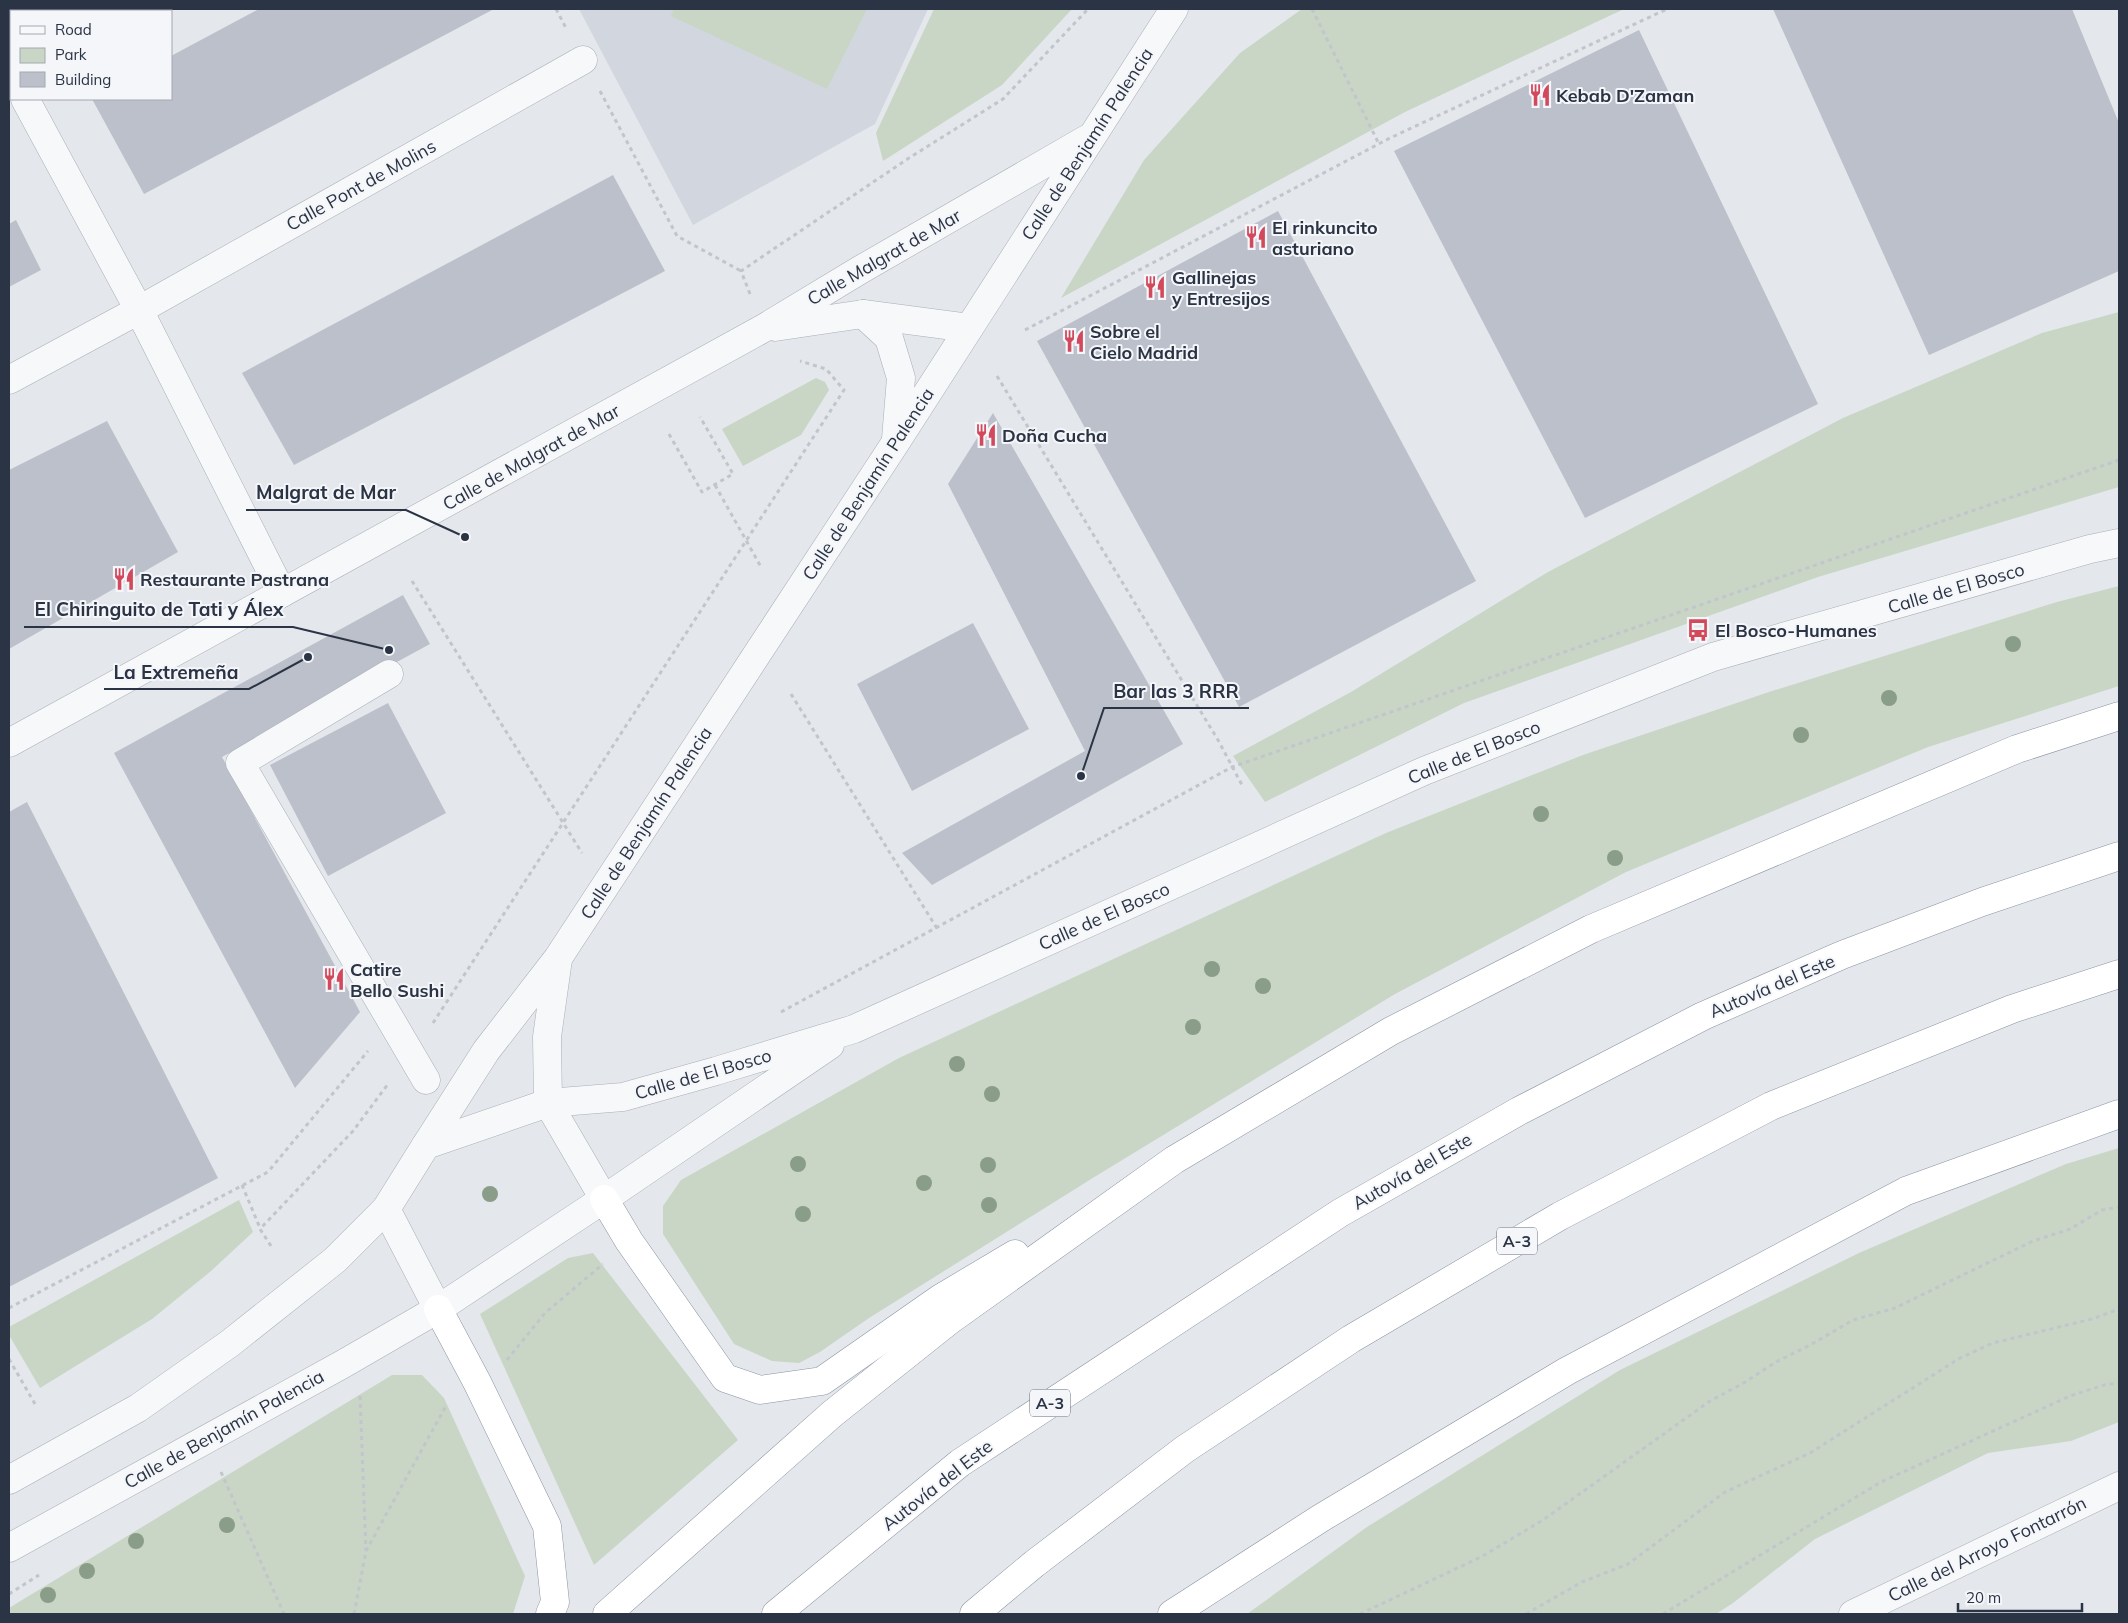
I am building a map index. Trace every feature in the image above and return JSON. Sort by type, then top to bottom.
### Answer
[{"type":"highway","points":[[604,1199],[630,1241],[725,1378],[760,1390],[822,1381],[941,1298],[1391,1031],[1591,929],[2017,750],[2119,716]]},
{"type":"highway","name":"Autovía del Este","points":[[776,1614],[960,1462],[1340,1213],[1519,1110],[1703,1016],[1842,956],[1982,902],[2119,856]]},
{"type":"highway","name":"A-3","points":[[974,1614],[1034,1564],[1185,1449],[1350,1339],[1560,1216],[1771,1106],[2012,1009],[2119,974]]},
{"type":"highway","points":[[1172,1614],[1320,1518],[1567,1371],[1906,1191],[2119,1114]]},
{"type":"highway","points":[[607,1614],[832,1414],[950,1320],[1174,1160]]},
{"type":"highway","points":[[438,1309],[477,1382],[547,1526],[556,1602],[550,1614]]},
{"type":"street","name":"Calle de Benjamín Palencia","points":[[9,1480],[138,1408],[229,1344],[334,1260],[386,1209],[486,1051],[558,958],[896,442],[1174,9]]},
{"type":"street","name":"Calle Pont de Molins","points":[[9,380],[139,310],[583,60]]},
{"type":"street","points":[[26,100],[139,310],[282,593]]},
{"type":"street","name":"Calle Malgrat de Mar","points":[[764,328],[860,270],[1092,136]]},
{"type":"street","name":"Calle Malgrat de Mar","points":[[764,328],[863,314],[969,328]]},
{"type":"street","points":[[863,314],[889,338],[901,378],[896,442]]},
{"type":"street","name":"Calle de Malgrat de Mar","points":[[9,743],[764,328]]},
{"type":"street","name":"Calle de El Bosco","points":[[548,1103],[623,1097],[854,1029],[1424,771],[1713,657],[2080,552],[2119,543]]},
{"type":"street","points":[[389,674],[240,763],[426,1080]]},
{"type":"street","name":"Calle de Benjamín Palencia","points":[[9,1548],[438,1309],[604,1199],[548,1103],[547,1037],[558,958]]},
{"type":"street","name":"Calle de El Bosco","points":[[604,1199],[854,1029]]},
{"type":"street","points":[[426,1145],[548,1103]]},
{"type":"street","points":[[386,1209],[438,1309]]},
{"type":"street","name":"Calle del Arroyo Fontarrón","points":[[1855,1614],[2119,1486]]},
{"type":"path","points":[[260,1229],[353,1131],[436,1019],[844,390],[826,369],[781,355],[764,328],[741,271],[677,236],[556,9]]},
{"type":"path","points":[[741,271],[909,158],[1003,99],[1088,9]]},
{"type":"path","points":[[1312,9],[1380,144]]},
{"type":"path","points":[[1025,330],[1380,144],[1667,9]]},
{"type":"path","points":[[997,376],[1218,740],[1242,785]]},
{"type":"path","points":[[669,434],[702,492],[733,474],[700,417]]},
{"type":"path","points":[[778,1013],[937,929],[1232,767],[2119,460]]},
{"type":"path","points":[[714,485],[761,567]]},
{"type":"path","points":[[412,581],[582,852]]},
{"type":"path","points":[[791,694],[937,929]]},
{"type":"path","points":[[9,1308],[268,1172],[392,1022]]},
{"type":"path","points":[[242,1185],[260,1229],[271,1246]]},
{"type":"path","points":[[1360,1614],[1481,1557],[1543,1520],[1710,1401],[1852,1320],[1895,1308],[2033,1241],[2070,1229],[2102,1210],[2119,1207]]},
{"type":"path","points":[[503,1364],[545,1313],[609,1258]]},
{"type":"path","points":[[1526,1614],[1582,1582],[1628,1564],[1725,1492],[1810,1453],[1960,1358],[1993,1343],[2092,1319],[2119,1309]]},
{"type":"path","points":[[9,1358],[35,1404]]},
{"type":"path","points":[[1663,1614],[1881,1482],[2070,1396],[2107,1384],[2119,1384]]},
{"type":"path","points":[[354,1614],[366,1550],[360,1394]]},
{"type":"path","points":[[366,1550],[448,1403]]},
{"type":"path","points":[[221,1472],[284,1614]]},
{"type":"shaded area","points":[[579,9],[928,9],[875,124],[693,225]]},
{"type":"green space","points":[[674,9],[867,9],[827,89],[671,16]]},
{"type":"green space","points":[[934,9],[1072,9],[1002,85],[883,161],[876,133]]},
{"type":"green space","points":[[1302,9],[1624,9],[1405,112],[1061,298],[1144,160],[1240,53]]},
{"type":"green space","points":[[2119,312],[2119,487],[1818,577],[1464,703],[1265,802],[1233,756],[1351,692],[1548,572],[1843,418],[2042,333]]},
{"type":"green space","points":[[816,378],[825,382],[829,390],[801,435],[743,466],[722,429]]},
{"type":"green space","points":[[2119,586],[2119,686],[1928,747],[1626,872],[1395,994],[1096,1176],[869,1318],[820,1352],[799,1363],[772,1361],[734,1344],[663,1234],[663,1206],[681,1180],[899,1058],[1386,833],[1583,755],[1769,692],[2057,602]]},
{"type":"green space","points":[[2119,1148],[2119,1422],[2071,1441],[1988,1453],[1815,1539],[1716,1614],[1247,1614],[1367,1527],[1620,1370],[1859,1253],[2066,1164]]},
{"type":"green space","points":[[239,1200],[253,1232],[211,1271],[152,1319],[40,1388],[9,1335],[9,1327]]},
{"type":"green space","points":[[593,1253],[738,1440],[594,1565],[480,1314],[568,1258]]},
{"type":"green space","points":[[392,1375],[422,1375],[444,1398],[525,1576],[513,1614],[9,1614],[9,1608]]},
{"type":"building","points":[[259,9],[494,9],[144,194],[93,100],[172,100],[172,55]]},
{"type":"building","points":[[1773,9],[2072,9],[2119,123],[2119,271],[1929,355]]},
{"type":"building","points":[[1639,30],[1818,404],[1585,518],[1394,151]]},
{"type":"building","points":[[613,175],[665,271],[294,465],[242,373]]},
{"type":"building","points":[[1278,211],[1476,581],[1239,707],[1037,341]]},
{"type":"building","points":[[16,220],[41,270],[9,287],[9,224]]},
{"type":"building","points":[[993,413],[1183,744],[932,885],[902,853],[1085,751],[948,484]]},
{"type":"building","points":[[107,421],[178,552],[9,649],[9,470]]},
{"type":"building","points":[[403,595],[430,644],[222,757],[360,1012],[295,1088],[114,753]]},
{"type":"building","points":[[973,623],[1029,729],[912,791],[857,684]]},
{"type":"building","points":[[388,703],[446,813],[328,876],[270,765]]},
{"type":"building","points":[[27,802],[218,1178],[9,1287],[9,812]]},
{"type":"place","name":"Kebab D'Zaman","points":[[1540,95]]},
{"type":"place","name":"El rinkuncito asturiano","points":[[1256,237]]},
{"type":"place","name":"Gallinejas y Entresijos","points":[[1155,287]]},
{"type":"place","name":"Sobre el Cielo Madrid","points":[[1074,341]]},
{"type":"place","name":"Doña Cucha","points":[[986,435]]},
{"type":"place","name":"Malgrat de Mar","points":[[465,537]]},
{"type":"place","name":"Restaurante Pastrana","points":[[124,579]]},
{"type":"place","name":"El Bosco-Humanes","points":[[1698,630]]},
{"type":"place","name":"El Chiringuito de Tati y Álex","points":[[389,650]]},
{"type":"place","name":"La Extremeña","points":[[308,657]]},
{"type":"place","name":"Bar las 3 RRR","points":[[1081,776]]},
{"type":"place","name":"Catire Bello Sushi","points":[[334,979]]}]
